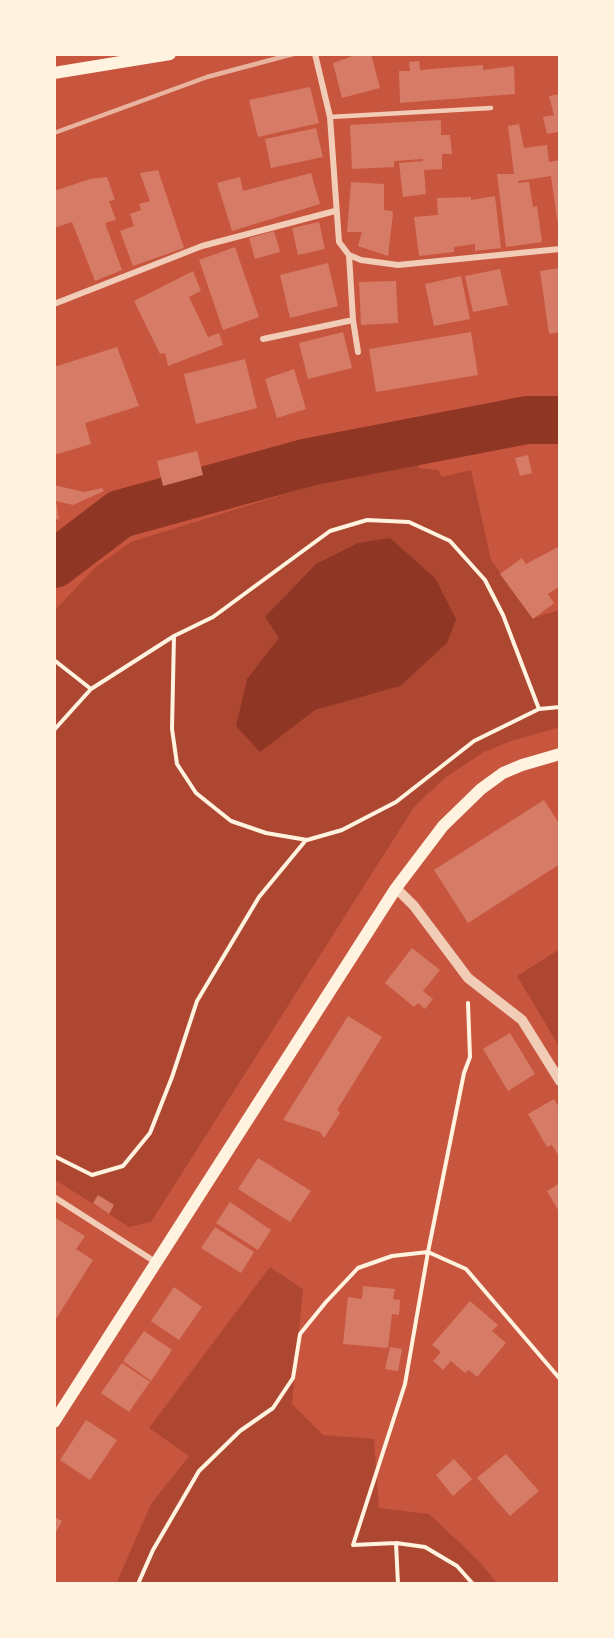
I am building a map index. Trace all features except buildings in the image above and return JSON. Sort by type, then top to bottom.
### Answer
[{"type":"main road","points":[[54,73],[170,54]]},
{"type":"main road","points":[[54,1422],[158,1263],[396,888],[443,826],[481,789],[522,765],[560,754]]},
{"type":"street","points":[[315,54],[330,117],[339,242],[349,255],[360,260],[398,266],[560,249]]},
{"type":"street","points":[[54,304],[222,240],[335,211]]},
{"type":"street","points":[[349,255],[353,320],[358,352]]},
{"type":"street","points":[[263,339],[353,320]]},
{"type":"street","points":[[396,888],[414,906],[468,978],[522,1020],[560,1081]]},
{"type":"street","points":[[54,1197],[158,1263]]},
{"type":"lane","points":[[330,117],[490,108]]},
{"type":"path","points":[[54,730],[92,690],[174,636],[213,617],[330,531],[367,520],[409,522],[450,541],[485,580],[503,615],[539,709]]},
{"type":"path","points":[[174,636],[172,729],[177,764],[196,793],[231,821],[266,833],[307,840],[342,830],[396,802],[474,741],[539,709],[560,706]]},
{"type":"path","points":[[54,660],[92,690]]},
{"type":"path","points":[[54,1156],[92,1175],[123,1166],[150,1134],[172,1077],[196,1001],[259,897],[307,840]]},
{"type":"path","points":[[468,978],[470,1057],[464,1073],[428,1252],[405,1384],[353,1545],[396,1544],[425,1547],[457,1566],[473,1584]]},
{"type":"path","points":[[138,1584],[153,1550],[199,1471],[240,1431],[273,1408],[293,1378],[300,1334],[358,1268],[392,1256],[428,1252],[466,1269],[560,1380]]},
{"type":"path","points":[[396,1544],[398,1584]]},
{"type":"shaded area","points":[[418,459],[419,468],[438,470],[442,477],[471,470],[491,560],[533,618],[560,610],[560,727],[511,741],[484,752],[446,777],[414,807],[151,1222],[129,1227],[54,1179],[54,611],[96,567],[131,542],[388,462]]},
{"type":"shaded area","points":[[390,538],[435,578],[456,619],[447,643],[400,686],[315,710],[260,752],[236,726],[247,679],[279,638],[265,617],[316,564],[358,543]]},
{"type":"shaded area","points":[[560,949],[560,1048],[517,976]]},
{"type":"shaded area","points":[[270,1267],[303,1289],[292,1404],[323,1435],[374,1439],[379,1508],[429,1514],[478,1560],[498,1584],[116,1584],[151,1504],[189,1456],[149,1428]]},
{"type":"waterway","points":[[54,564],[120,514],[309,462],[527,420],[560,420]]},
{"type":"railway","points":[[54,133],[207,77],[293,54]]}]
